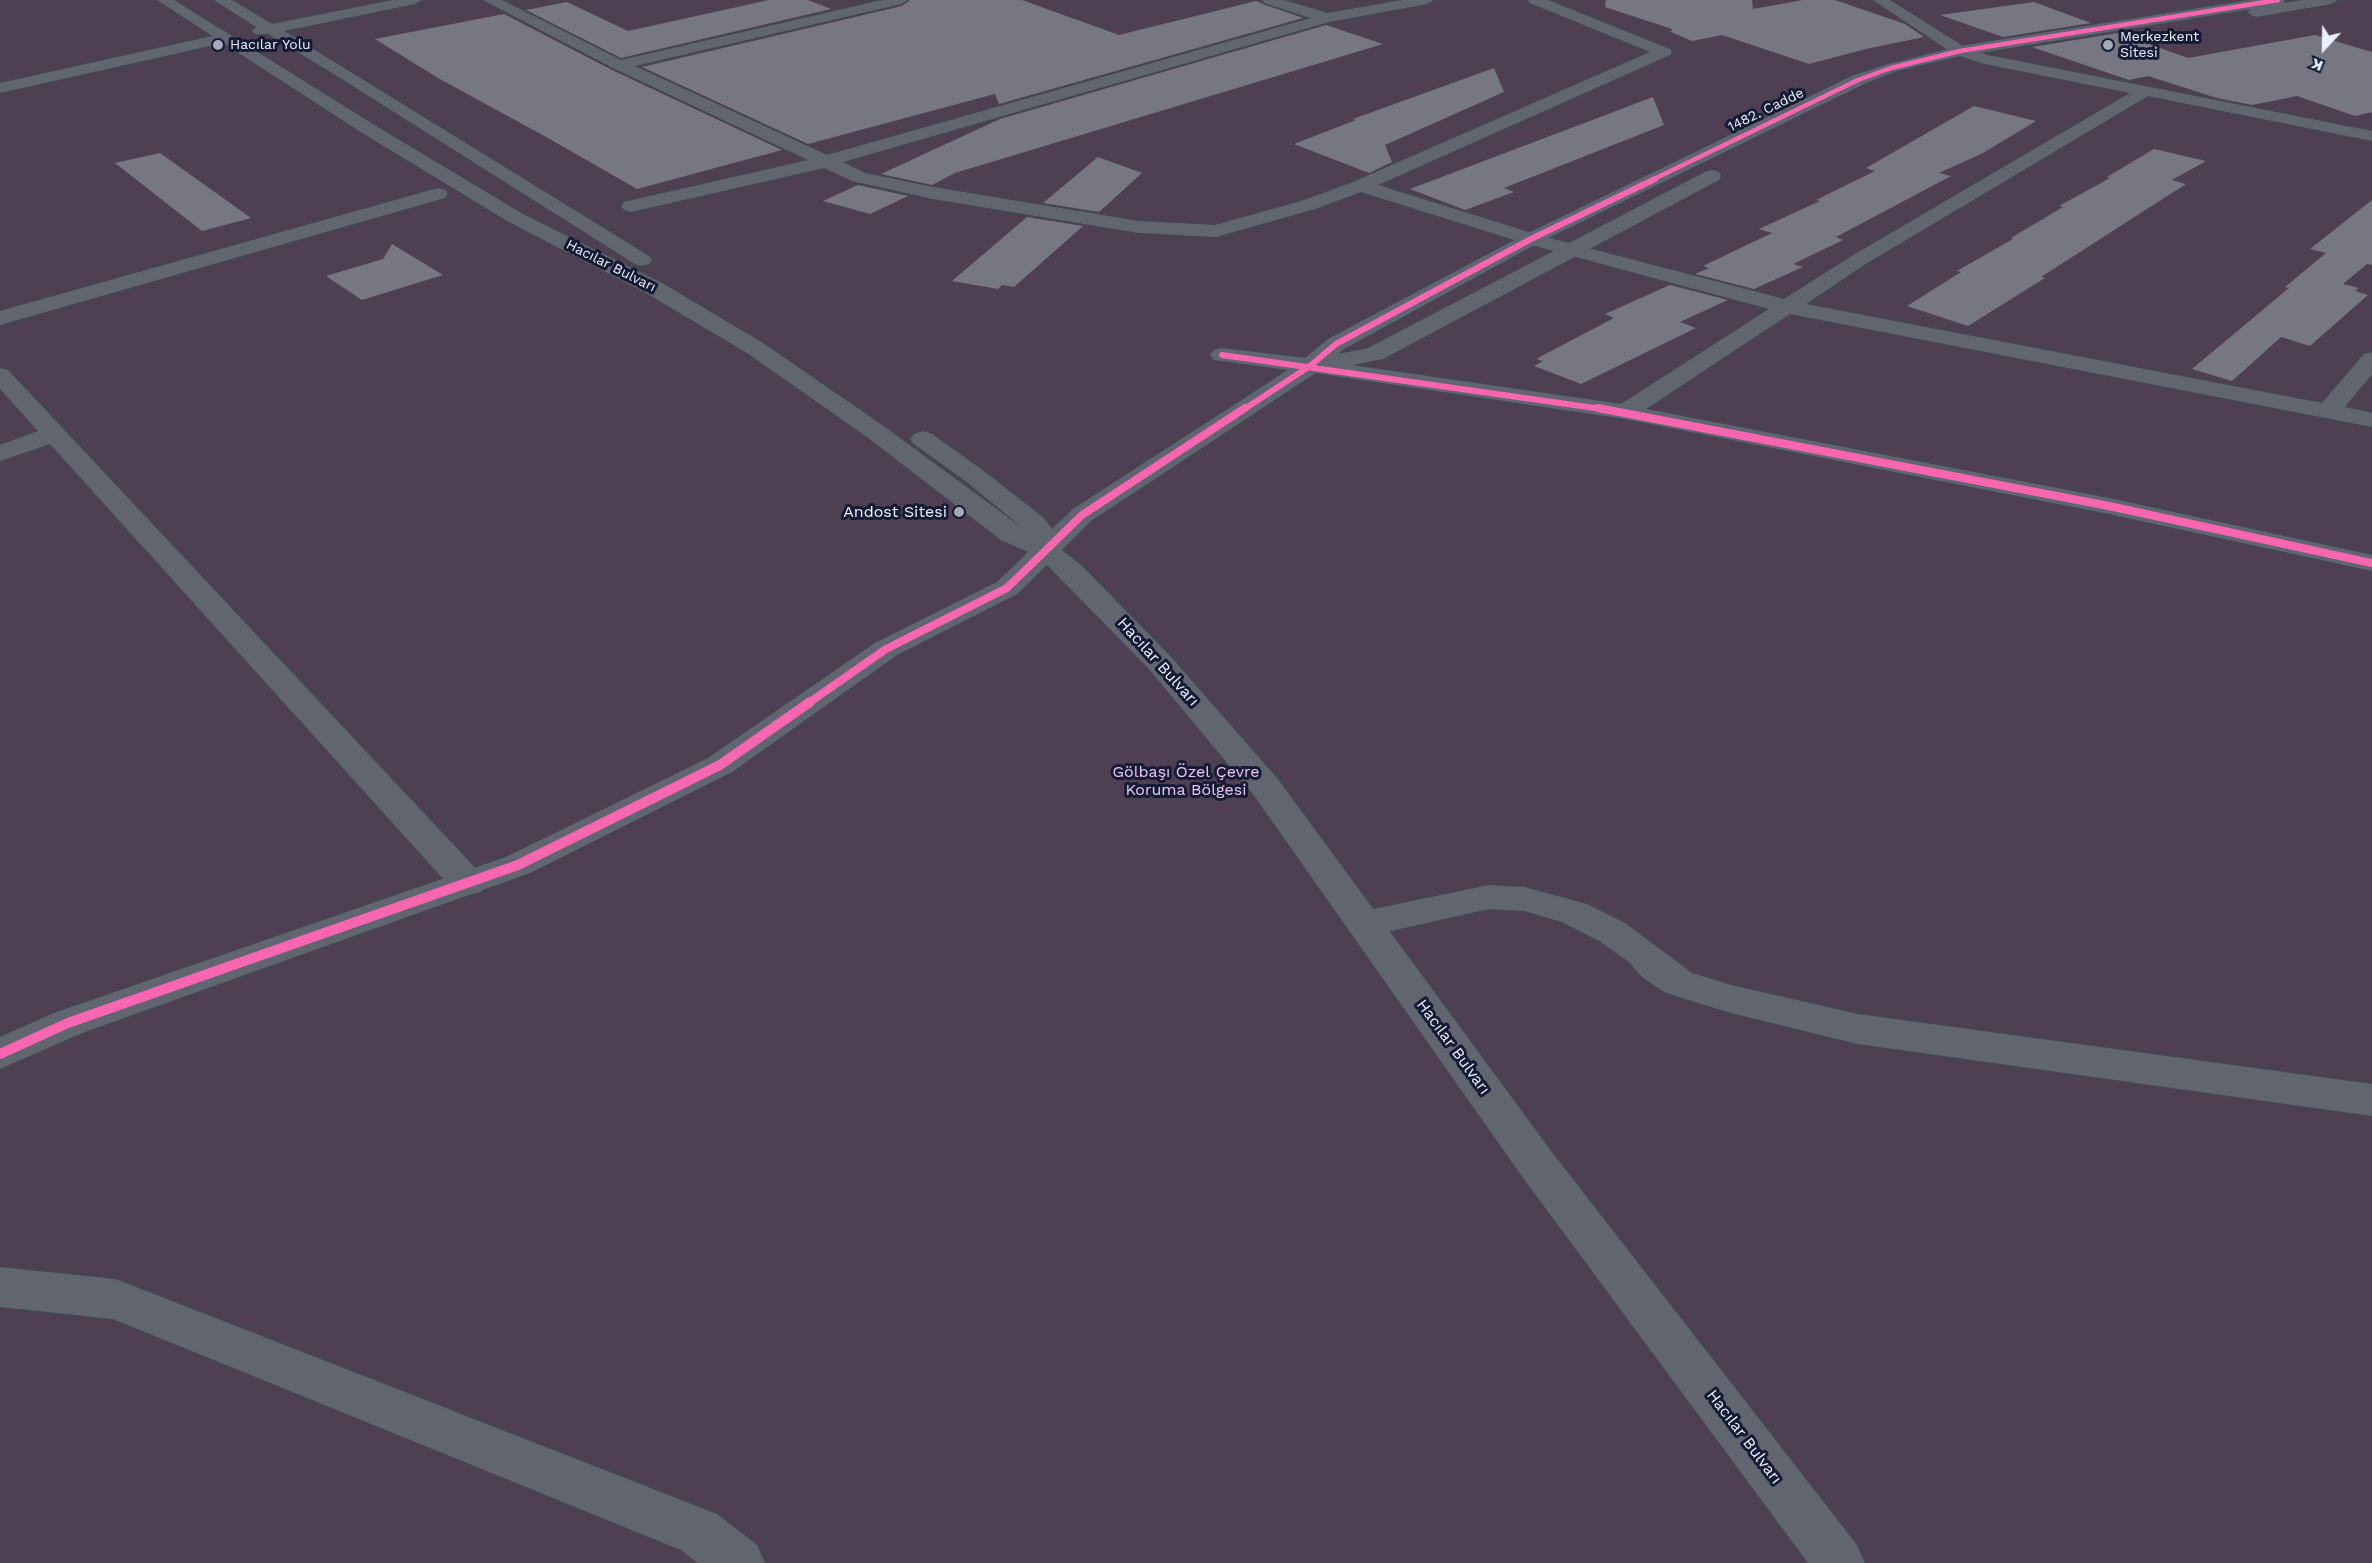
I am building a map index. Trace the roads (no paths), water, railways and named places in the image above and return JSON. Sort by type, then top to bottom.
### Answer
[{"type":"street","name":"Hacılar Bulvarı","points":[[164,0],[370,130],[516,218],[704,316],[765,354],[838,405],[1011,534],[1046,550],[1095,593],[1206,715],[1265,786],[1536,1163],[1839,1563]]},
{"type":"street","name":"Hacılar Bulvarı","points":[[221,0],[820,369]]},
{"type":"street","points":[[0,88],[226,38],[414,0]]},
{"type":"street","points":[[490,0],[619,65],[859,177],[933,193],[1139,227],[1216,231],[1308,205],[1360,186],[1664,52],[1535,0]]},
{"type":"street","points":[[619,65],[901,0]]},
{"type":"street","points":[[1269,0],[1327,18]]},
{"type":"street","points":[[631,206],[824,162],[1327,18],[1427,0]]},
{"type":"street","points":[[1880,0],[1960,51],[1985,59],[2372,136]]},
{"type":"street","name":"1482. Cadde","points":[[0,1054],[68,1023],[518,865],[720,765],[886,649],[1006,588],[1082,515],[1310,366],[1336,344],[1531,239],[1858,80],[1891,68],[1960,51],[2278,0]]},
{"type":"street","points":[[1880,91],[1957,65],[2037,48],[2331,0]]},
{"type":"street","points":[[1625,412],[1868,255],[2145,92]]},
{"type":"street","points":[[1310,366],[1375,354],[1730,167]]},
{"type":"street","points":[[1360,186],[1531,239],[1788,307],[2372,420]]},
{"type":"street","points":[[0,318],[438,194]]},
{"type":"street","points":[[1222,355],[1625,412],[2109,506],[2372,563]]},
{"type":"street","points":[[2328,412],[2372,359]]},
{"type":"street","points":[[0,375],[468,883]]},
{"type":"street","name":"Hacılar Bulvarı","points":[[903,426],[976,477],[1034,524],[1042,535],[1046,550]]},
{"type":"street","points":[[0,453],[55,434]]},
{"type":"street","points":[[1364,924],[1489,897],[1524,899],[1574,913],[1603,927],[1641,952],[1655,967],[1679,983],[1731,999],[1858,1029],[2372,1100]]},
{"type":"street","points":[[0,1287],[115,1299],[699,1532],[739,1563]]},
{"type":"place","name":"Hacılar Yolu","points":[[218,45]]},
{"type":"place","name":"Merkezkent Sitesi","points":[[2108,45]]},
{"type":"place","name":"Andost Sitesi","points":[[959,512]]},
{"type":"park label","name":"Gölbaşı Özel Çevre Koruma Bölgesi","points":[[1186,781]]}]
